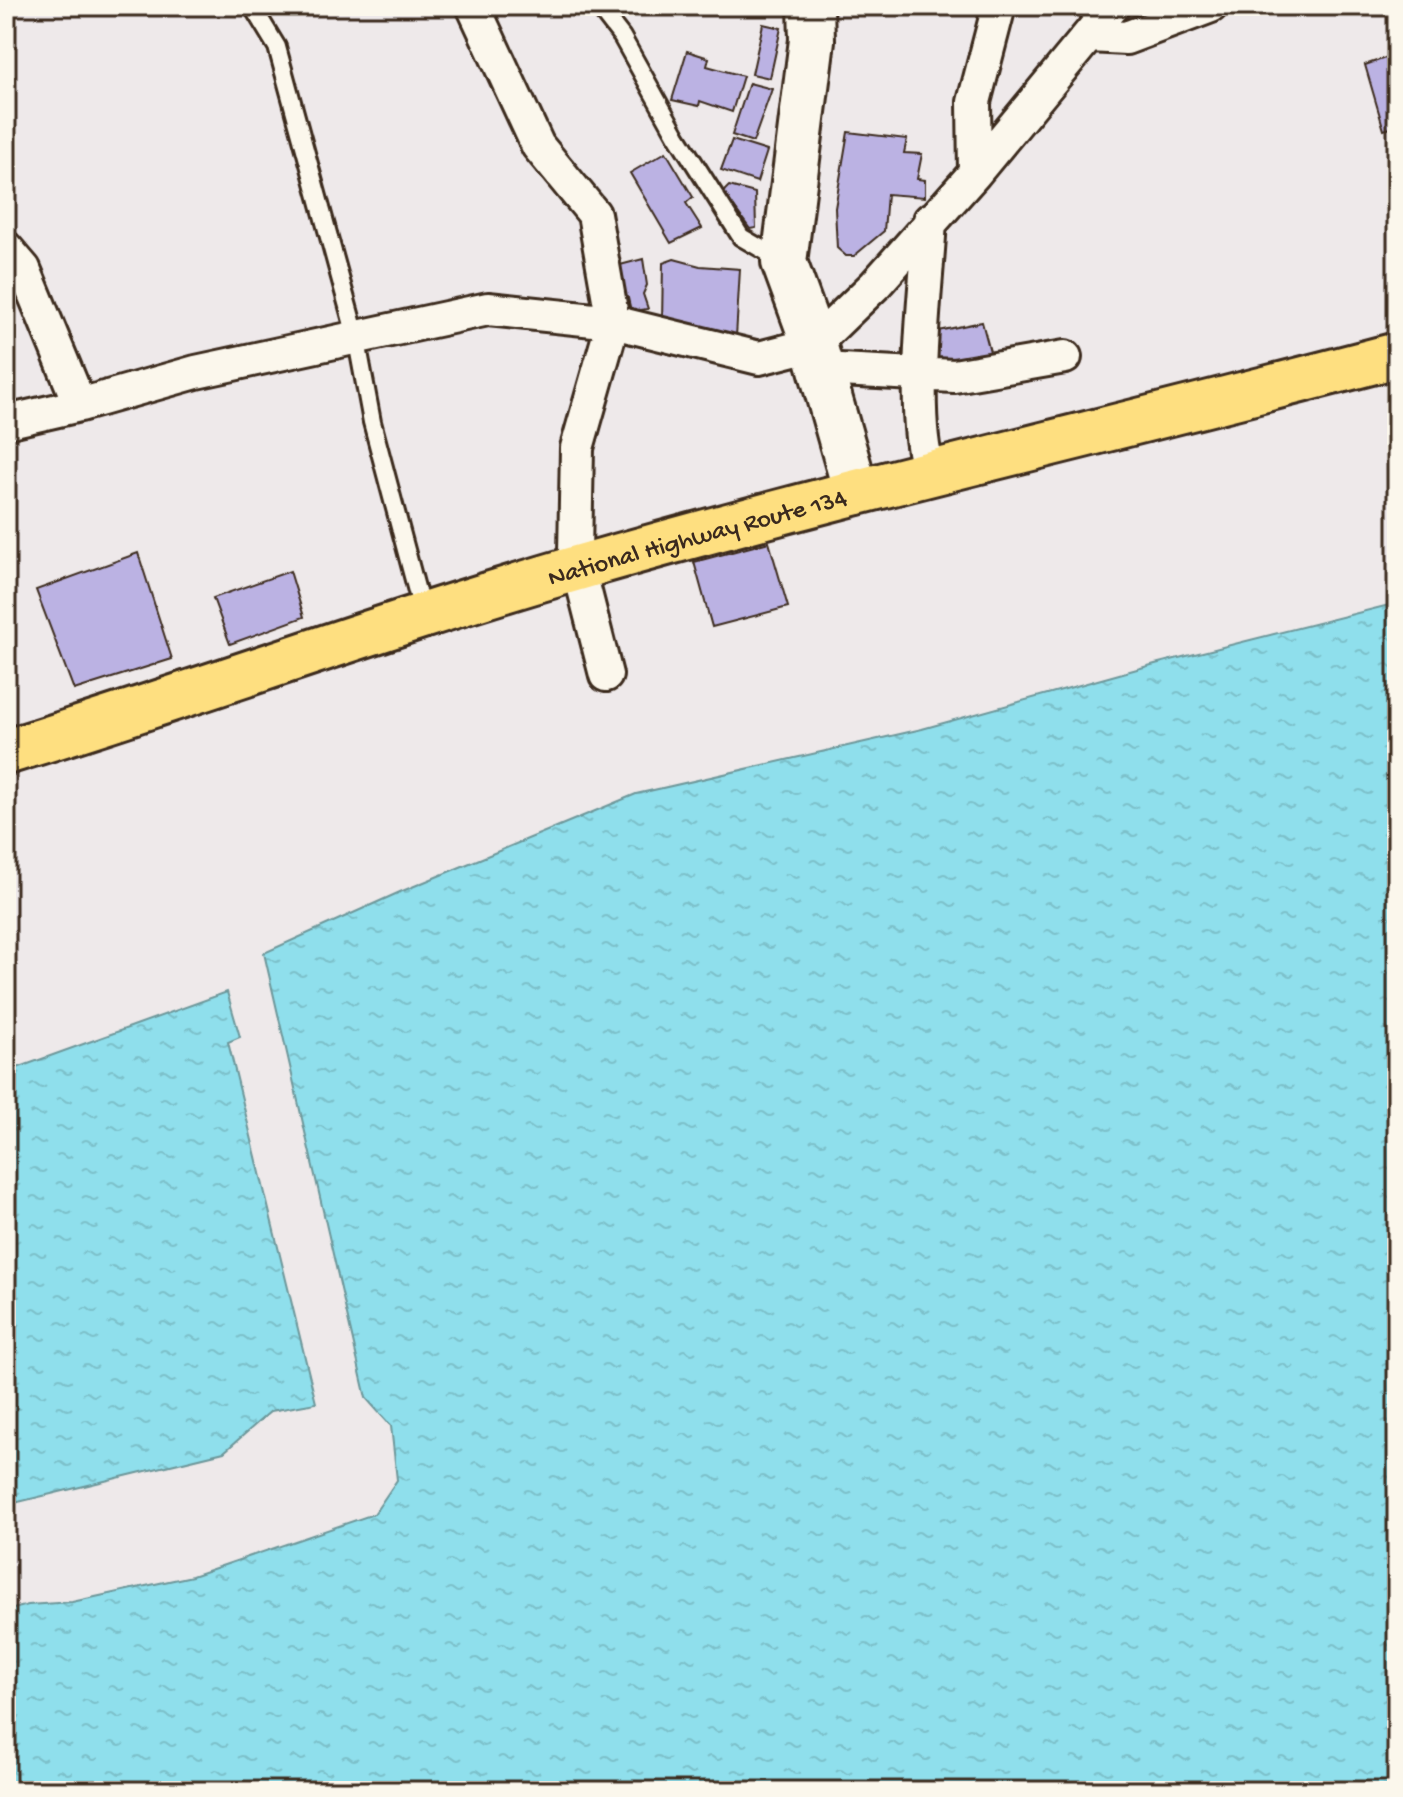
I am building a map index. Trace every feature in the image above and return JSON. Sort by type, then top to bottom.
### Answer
[{"type":"highway","name":"National Highway Route 134","points":[[6,752],[423,614],[578,568],[929,471],[1397,355]]},
{"type":"street","points":[[473,6],[538,146],[594,214],[613,322],[577,448],[575,553],[606,675]]},
{"type":"street","points":[[811,6],[812,40],[784,262],[817,357],[856,492]]},
{"type":"street","points":[[975,173],[974,102],[999,6]]},
{"type":"street","points":[[817,357],[1113,6]]},
{"type":"street","points":[[1090,36],[1126,38],[1211,6]]},
{"type":"street","points":[[929,471],[923,454],[921,372],[930,220]]},
{"type":"street","points":[[6,248],[24,269],[80,405]]},
{"type":"street","points":[[6,422],[196,372],[488,309],[613,322],[759,358],[817,357],[954,376],[1065,357]]},
{"type":"lane","points":[[252,6],[277,47],[356,336],[372,422],[423,614]]},
{"type":"lane","points":[[598,6],[622,37],[677,136],[741,237],[784,262]]},
{"type":"water","points":[[1397,603],[1397,1791],[6,1791],[6,1611],[28,1605],[72,1602],[192,1576],[374,1514],[397,1480],[391,1426],[366,1398],[264,953],[400,892],[636,794],[922,729],[1155,664]]},
{"type":"water","points":[[227,992],[240,1037],[228,1042],[316,1403],[271,1411],[224,1452],[6,1505],[6,1072]]},
{"type":"building","points":[[763,24],[781,28],[770,78],[752,74]]},
{"type":"building","points":[[687,51],[709,58],[707,66],[743,76],[732,112],[700,101],[699,106],[672,100]]},
{"type":"building","points":[[1397,54],[1397,126],[1384,130],[1365,65]]},
{"type":"building","points":[[749,83],[772,89],[753,142],[732,135]]},
{"type":"building","points":[[848,132],[907,139],[904,153],[922,154],[917,179],[925,180],[925,197],[887,194],[884,231],[854,256],[846,256],[837,248],[835,208]]},
{"type":"building","points":[[732,140],[767,151],[757,182],[721,170]]},
{"type":"building","points":[[666,152],[693,197],[686,203],[702,228],[671,243],[630,173]]},
{"type":"building","points":[[729,186],[755,193],[756,228],[750,229],[723,192]]},
{"type":"building","points":[[643,259],[647,285],[643,294],[648,309],[631,311],[628,298],[621,298],[620,265]]},
{"type":"building","points":[[674,259],[700,266],[740,269],[736,337],[662,324],[663,263]]},
{"type":"building","points":[[982,322],[992,359],[938,361],[933,332]]},
{"type":"building","points":[[769,542],[788,607],[712,627],[694,562]]},
{"type":"building","points":[[138,553],[172,659],[74,690],[36,590]]},
{"type":"building","points":[[290,571],[304,617],[230,644],[213,598]]}]
